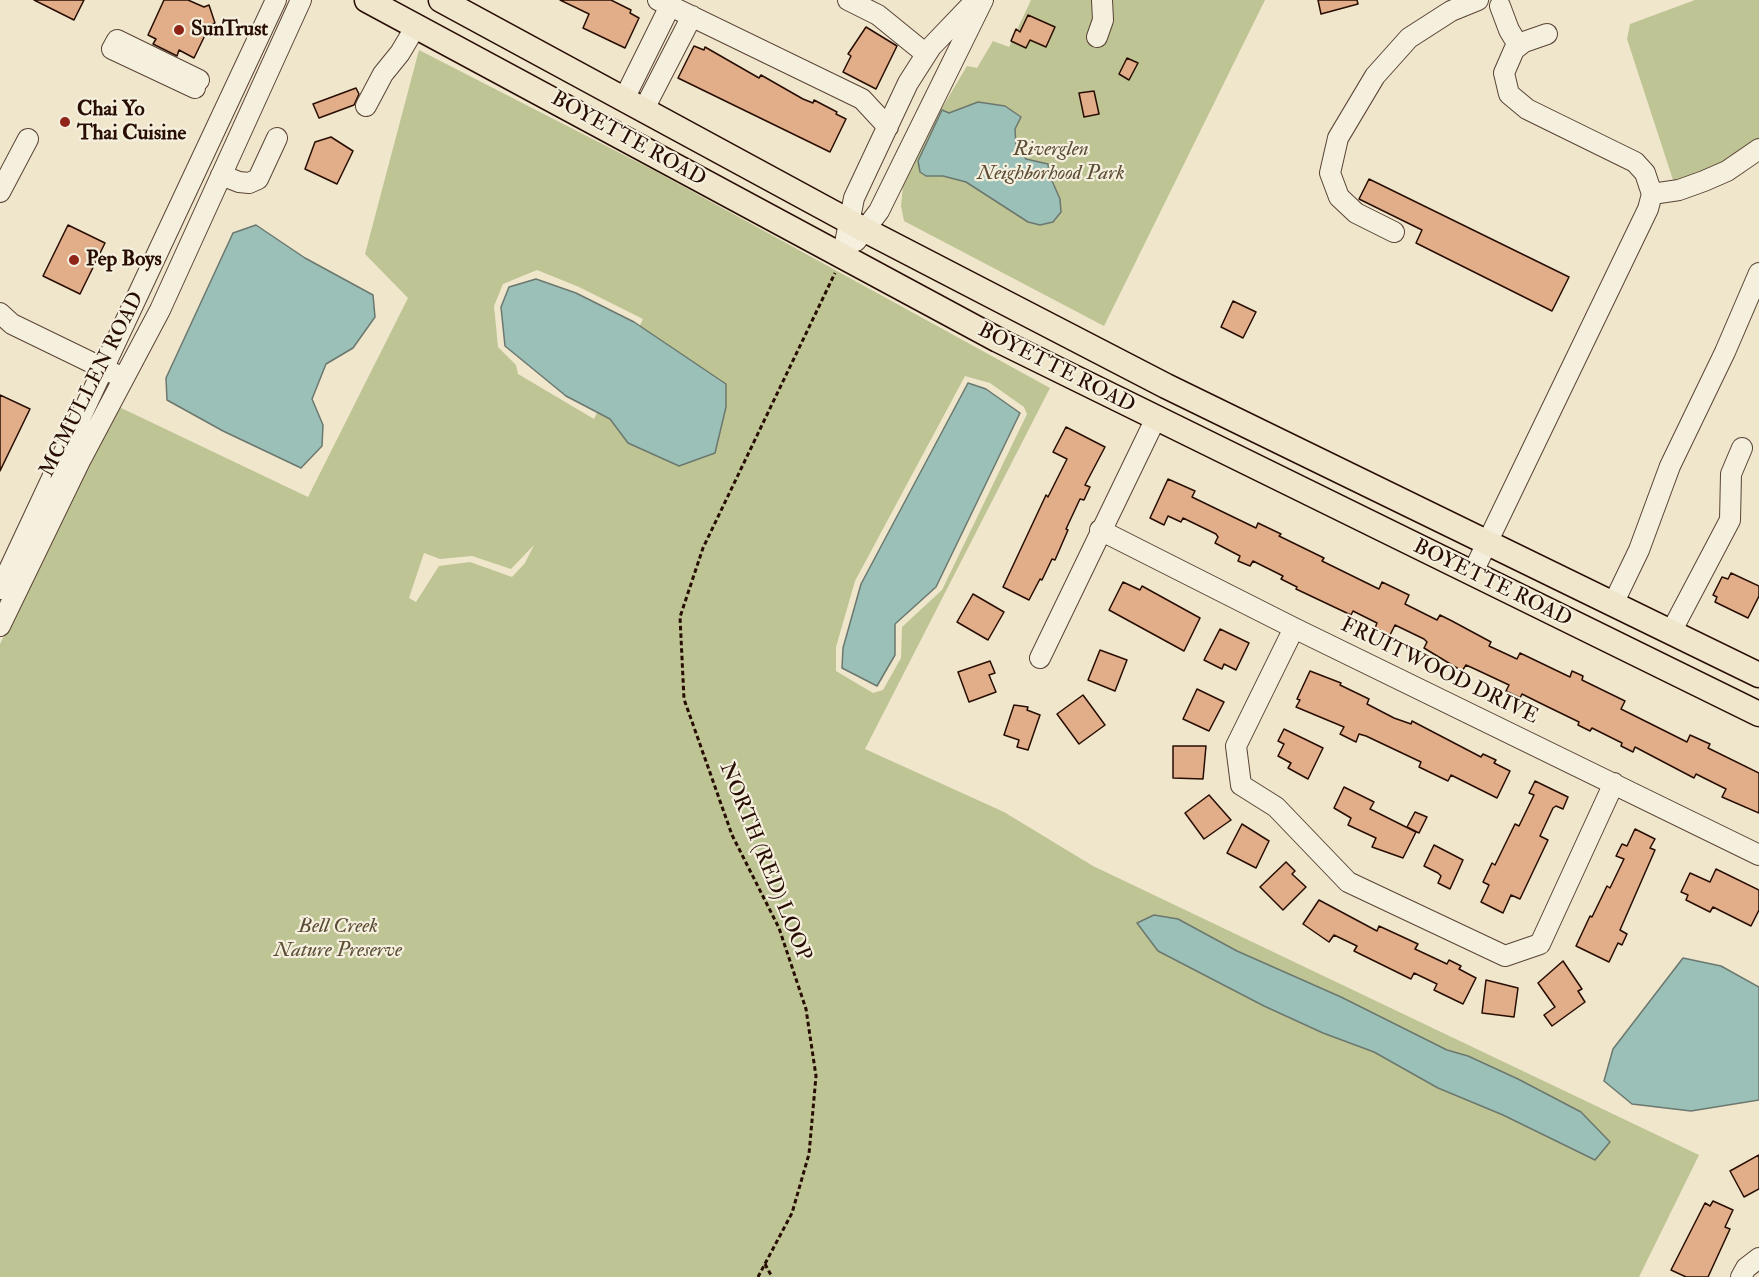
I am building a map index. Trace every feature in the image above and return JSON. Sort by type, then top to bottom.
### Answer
[{"type":"main road","name":"BOYETTE ROAD","points":[[367,0],[842,258],[1155,420],[1759,714]]},
{"type":"main road","name":"BOYETTE ROAD","points":[[441,0],[857,225],[1166,386],[1759,673]]},
{"type":"street","name":"MCMULLEN ROAD","points":[[0,589],[276,0]]},
{"type":"street","name":"MCMULLEN ROAD","points":[[0,626],[123,378],[160,310],[301,0]]},
{"type":"street","points":[[848,0],[878,15],[926,54]]},
{"type":"street","points":[[842,258],[857,225],[854,198],[908,83],[944,31],[976,0]]},
{"type":"street","points":[[857,225],[879,211],[983,0]]},
{"type":"street","points":[[1097,37],[1103,20],[1102,0]]},
{"type":"street","points":[[1394,232],[1356,213],[1339,197],[1330,173],[1338,138],[1375,76],[1409,38],[1425,25],[1478,0]]},
{"type":"street","points":[[634,104],[664,3],[862,99],[888,127]]},
{"type":"street","points":[[1500,6],[1509,30],[1518,45]]},
{"type":"street","points":[[634,104],[692,16]]},
{"type":"street","points":[[366,106],[383,74],[400,53],[416,26]]},
{"type":"street","points":[[1472,574],[1648,209],[1652,194],[1645,173],[1635,162],[1527,109],[1512,98],[1504,84],[1507,61],[1518,45],[1547,34]]},
{"type":"street","points":[[120,35],[199,79]]},
{"type":"street","points":[[221,175],[239,182],[249,183],[258,179],[277,138]]},
{"type":"street","points":[[0,192],[28,140]]},
{"type":"street","points":[[1652,194],[1679,190],[1704,182],[1727,171],[1759,149]]},
{"type":"street","points":[[1613,604],[1639,550],[1670,466],[1725,352],[1759,273]]},
{"type":"street","points":[[0,313],[12,324],[123,378]]},
{"type":"street","points":[[1040,658],[1155,420]]},
{"type":"street","points":[[1671,632],[1725,530],[1731,513],[1731,474],[1742,448]]},
{"type":"street","name":"FRUITWOOD DRIVE","points":[[1100,530],[1293,628],[1759,855]]},
{"type":"street","points":[[1293,628],[1236,746],[1242,785],[1276,807],[1348,882],[1505,956],[1540,944],[1614,783]]},
{"type":"street","points":[[1741,1277],[1746,1268],[1759,1258]]},
{"type":"path","name":"NORTH (RED) LOOP","points":[[758,1277],[792,1213],[809,1154],[816,1076],[806,1009],[779,928],[732,835],[684,699],[680,617],[703,548],[831,280]]},
{"type":"path","points":[[765,1264],[772,1277]]},
{"type":"green space","name":"Riverglen Neighborhood Park","points":[[1031,0],[1265,0],[1104,326],[904,221],[901,206],[903,186],[942,108],[967,66],[977,68],[993,41],[1009,47]]},
{"type":"green space","points":[[1695,0],[1759,0],[1759,161],[1736,177],[1692,196],[1674,183],[1627,39],[1630,24]]},
{"type":"green space","name":"Bell Creek Nature Preserve","points":[[419,50],[655,171],[1050,388],[865,749],[1004,812],[1093,866],[1699,1155],[1639,1277],[0,1277],[0,644],[117,406],[308,497],[408,298],[365,254]],"holes":[[[537,270],[579,287],[643,319],[594,419],[518,374],[516,365],[498,347],[494,306],[503,284]],[[965,376],[990,383],[1024,407],[1027,414],[942,590],[902,627],[901,658],[883,690],[873,693],[836,671],[836,647],[855,581]],[[534,545],[525,563],[512,577],[470,562],[439,566],[416,602],[409,598],[424,553],[440,559],[472,556],[511,569]]]},
{"type":"water","points":[[978,102],[1005,106],[1021,117],[1015,129],[1016,146],[1026,159],[1048,164],[1049,174],[1060,199],[1061,212],[1053,222],[1040,225],[1028,222],[966,182],[943,176],[926,176],[920,172],[918,161],[942,110],[949,113]]},
{"type":"water","points":[[256,225],[305,258],[373,295],[375,317],[353,348],[326,364],[312,399],[323,425],[322,446],[301,468],[223,431],[167,400],[166,378],[233,233]]},
{"type":"water","points":[[536,279],[576,293],[634,322],[726,384],[726,407],[715,453],[679,466],[628,443],[610,419],[566,396],[505,346],[501,307],[509,287]]},
{"type":"water","points":[[968,383],[986,389],[1020,413],[936,587],[895,624],[895,655],[877,686],[842,668],[843,648],[861,584]]},
{"type":"water","points":[[1154,915],[1178,919],[1237,951],[1341,997],[1447,1050],[1468,1056],[1518,1079],[1581,1112],[1610,1142],[1595,1160],[1503,1115],[1438,1088],[1374,1052],[1323,1033],[1264,1006],[1158,951],[1137,923]]},
{"type":"water","points":[[1683,958],[1721,966],[1759,987],[1759,1100],[1691,1111],[1632,1104],[1604,1081],[1613,1049]]},
{"type":"building","points":[[34,0],[84,0],[74,20]]},
{"type":"building","name":"SunTrust","points":[[164,0],[188,0],[204,7],[209,5],[215,23],[210,25],[194,58],[179,50],[177,56],[153,44],[156,39],[148,35]]},
{"type":"building","points":[[560,0],[611,0],[631,10],[630,13],[639,18],[625,48],[583,28],[589,14]]},
{"type":"building","points":[[1318,0],[1357,0],[1358,4],[1321,14]]},
{"type":"building","points":[[1028,15],[1055,27],[1046,47],[1030,40],[1026,48],[1011,41],[1016,29],[1020,32]]},
{"type":"building","points":[[866,27],[897,46],[876,89],[843,72],[851,56],[848,54]]},
{"type":"building","points":[[694,46],[704,50],[705,47],[759,78],[761,75],[803,99],[813,103],[814,100],[846,119],[830,152],[678,78]]},
{"type":"building","points":[[1127,58],[1138,63],[1129,80],[1119,74]]},
{"type":"building","points":[[356,88],[359,94],[354,105],[319,118],[313,104]]},
{"type":"building","points":[[1094,91],[1099,114],[1084,117],[1079,93]]},
{"type":"building","points":[[331,137],[353,151],[337,184],[305,169],[315,142]]},
{"type":"building","points":[[1369,179],[1569,277],[1552,311],[1416,243],[1422,230],[1359,199]]},
{"type":"building","name":"Pep Boys","points":[[68,225],[105,243],[80,294],[43,276]]},
{"type":"building","points":[[1233,301],[1256,312],[1243,338],[1221,327]]},
{"type":"building","points":[[0,395],[30,409],[0,471]]},
{"type":"building","points":[[1066,427],[1105,447],[1085,485],[1090,487],[1084,500],[1080,499],[1055,560],[1052,559],[1029,600],[1003,587],[1046,495],[1048,497],[1067,459],[1053,452]]},
{"type":"building","points":[[1168,479],[1195,491],[1192,497],[1256,528],[1258,523],[1281,534],[1279,536],[1324,558],[1322,561],[1379,589],[1382,582],[1409,595],[1405,604],[1437,620],[1440,615],[1452,621],[1491,642],[1489,646],[1517,659],[1520,653],[1570,677],[1572,671],[1583,676],[1582,680],[1625,701],[1621,709],[1687,742],[1690,735],[1710,744],[1708,748],[1759,773],[1759,813],[1722,797],[1726,789],[1696,774],[1694,778],[1635,747],[1633,752],[1621,746],[1622,743],[1592,728],[1590,731],[1578,725],[1579,722],[1522,694],[1520,698],[1506,691],[1509,685],[1466,665],[1462,671],[1424,648],[1427,642],[1424,639],[1395,625],[1390,635],[1375,628],[1377,623],[1353,611],[1351,615],[1296,589],[1297,587],[1281,579],[1283,576],[1253,561],[1250,566],[1238,561],[1240,556],[1215,543],[1218,537],[1216,534],[1183,518],[1181,522],[1168,516],[1164,525],[1150,518]]},
{"type":"building","points":[[1731,573],[1759,586],[1759,596],[1748,618],[1715,602],[1717,597],[1713,595],[1722,577],[1728,579]]},
{"type":"building","points":[[1123,582],[1140,590],[1142,586],[1200,618],[1184,651],[1109,610]]},
{"type":"building","points":[[973,594],[1004,612],[988,640],[957,622]]},
{"type":"building","points":[[1220,629],[1249,643],[1236,670],[1224,664],[1222,669],[1204,660]]},
{"type":"building","points":[[1100,650],[1127,660],[1115,691],[1088,680]]},
{"type":"building","points":[[990,661],[995,673],[989,675],[996,692],[969,702],[958,672]]},
{"type":"building","points":[[1310,671],[1341,683],[1340,685],[1369,699],[1367,704],[1394,718],[1411,724],[1412,721],[1481,757],[1483,754],[1496,760],[1494,763],[1510,771],[1497,798],[1451,775],[1448,781],[1419,767],[1421,762],[1366,736],[1359,734],[1356,742],[1340,734],[1344,727],[1296,707],[1300,700],[1297,699]]},
{"type":"building","points":[[1197,689],[1224,702],[1209,731],[1183,719]]},
{"type":"building","points":[[1083,695],[1105,725],[1079,744],[1057,714]]},
{"type":"building","points":[[1014,705],[1028,707],[1027,710],[1040,715],[1028,750],[1017,747],[1019,740],[1004,735]]},
{"type":"building","points":[[1284,729],[1323,748],[1308,779],[1288,768],[1291,763],[1278,756],[1284,744],[1278,741]]},
{"type":"building","points":[[1173,746],[1206,746],[1203,779],[1173,778]]},
{"type":"building","points":[[1535,781],[1568,797],[1563,809],[1556,806],[1553,808],[1540,836],[1548,840],[1520,899],[1511,895],[1503,913],[1481,902],[1489,885],[1483,882],[1492,863],[1495,865],[1515,824],[1519,826],[1534,795],[1529,793]]},
{"type":"building","points":[[1344,787],[1374,802],[1370,809],[1416,832],[1403,858],[1372,847],[1376,838],[1348,825],[1351,818],[1334,808]]},
{"type":"building","points":[[1209,795],[1231,820],[1204,839],[1185,813]]},
{"type":"building","points":[[1415,812],[1427,817],[1419,833],[1407,827]]},
{"type":"building","points":[[1242,824],[1269,841],[1256,868],[1227,853]]},
{"type":"building","points":[[1635,829],[1655,839],[1650,848],[1655,850],[1620,930],[1627,934],[1622,945],[1618,943],[1609,962],[1576,946],[1590,916],[1592,917],[1607,886],[1610,888],[1624,859],[1616,856],[1622,844],[1627,846]]},
{"type":"building","points":[[1434,845],[1463,860],[1450,889],[1438,883],[1441,876],[1438,873],[1424,866]]},
{"type":"building","points":[[1286,862],[1295,871],[1292,874],[1306,887],[1283,910],[1260,887]]},
{"type":"building","points":[[1716,869],[1759,890],[1759,910],[1751,926],[1713,907],[1710,912],[1686,900],[1688,895],[1681,892],[1690,873],[1710,882]]},
{"type":"building","points":[[1319,900],[1377,931],[1379,926],[1418,944],[1415,949],[1447,964],[1449,960],[1461,966],[1459,969],[1476,978],[1463,1004],[1434,990],[1437,984],[1414,973],[1411,979],[1354,951],[1357,946],[1334,935],[1329,942],[1303,924]]},
{"type":"building","points":[[1563,961],[1582,989],[1578,991],[1585,1002],[1552,1026],[1544,1015],[1555,1007],[1538,983]]},
{"type":"building","points":[[1486,980],[1518,988],[1514,1017],[1482,1013]]},
{"type":"building","points":[[1759,1155],[1759,1189],[1744,1197],[1730,1171]]},
{"type":"building","points":[[1713,1201],[1733,1210],[1725,1227],[1730,1229],[1708,1277],[1686,1277],[1671,1270],[1705,1203],[1710,1206]]},
{"type":"place","name":"SunTrust","points":[[179,30]]},
{"type":"place","name":"Chai Yo Thai Cuisine","points":[[65,122]]},
{"type":"place","name":"Pep Boys","points":[[74,260]]}]
